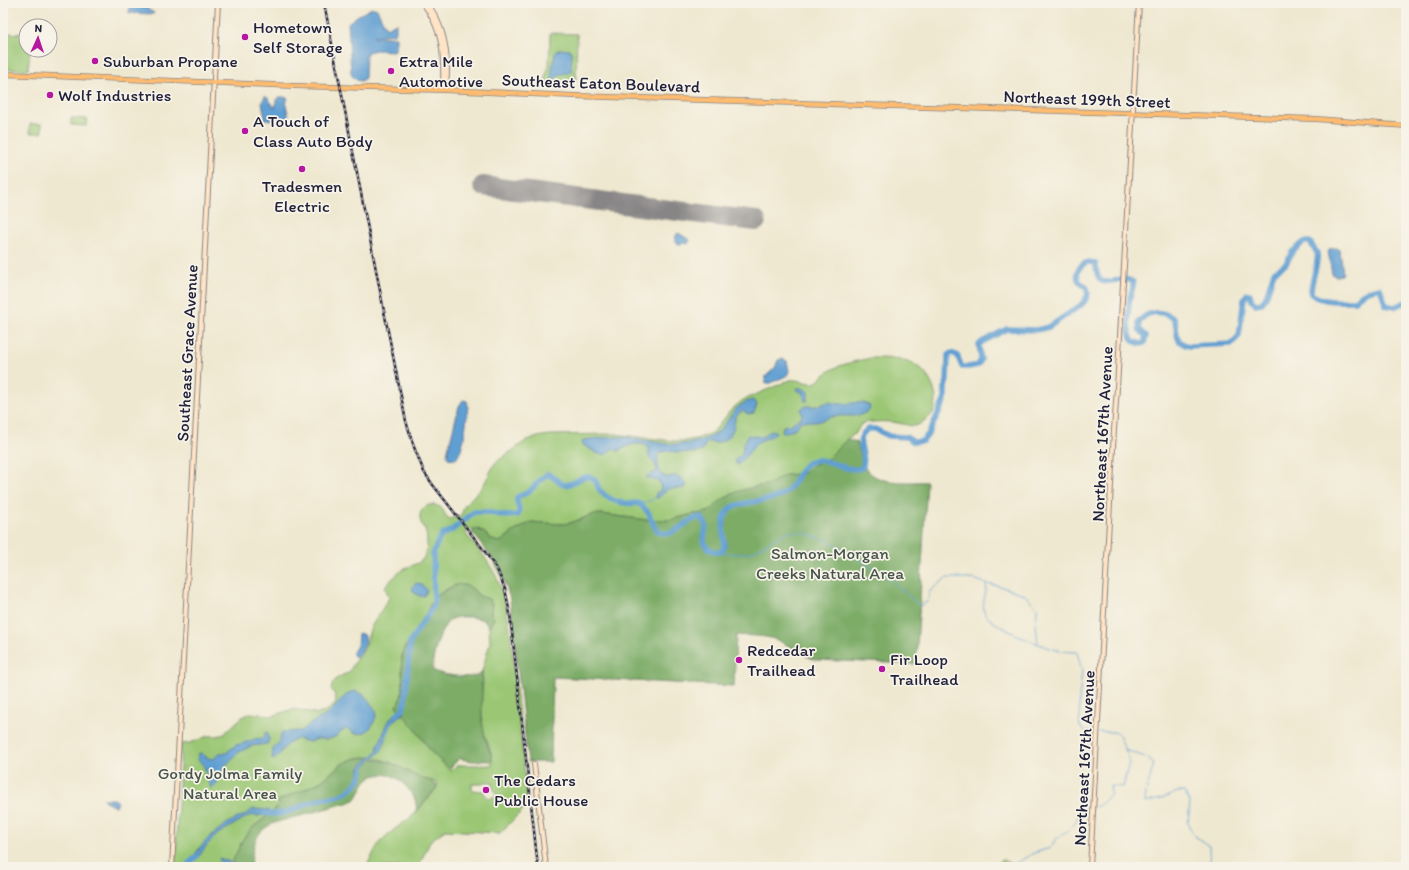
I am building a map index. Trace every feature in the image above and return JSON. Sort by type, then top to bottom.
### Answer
[{"type":"main road","name":"Southeast Eaton Boulevard","points":[[3,74],[766,102]]},
{"type":"main road","name":"Northeast 199th Street","points":[[766,102],[1316,119],[1406,126]]},
{"type":"street","name":"Southeast Grace Avenue","points":[[172,867],[218,3]]},
{"type":"street","points":[[423,3],[434,19],[440,37],[444,54],[443,85],[445,90]]},
{"type":"street","points":[[427,3],[437,18],[445,42],[447,84],[445,90]]},
{"type":"street","name":"Northeast 167th Avenue","points":[[1090,867],[1139,3]]},
{"type":"street","points":[[534,764],[546,867]]},
{"type":"green space","points":[[3,33],[18,34],[18,58],[29,58],[28,70],[3,69]]},
{"type":"green space","points":[[550,33],[577,34],[576,79],[566,89],[545,88],[546,74],[549,67]]},
{"type":"green space","points":[[71,118],[87,119],[86,126],[71,125]]},
{"type":"green space","points":[[30,124],[42,124],[42,133],[30,133]]},
{"type":"green space","name":"Gordy Jolma Family Natural Area","points":[[871,358],[898,359],[908,362],[918,367],[928,377],[934,389],[936,402],[933,413],[926,420],[916,426],[884,422],[869,422],[861,424],[856,433],[847,439],[831,456],[824,461],[811,466],[802,474],[785,475],[770,484],[736,492],[720,501],[710,511],[704,513],[693,514],[670,520],[647,520],[601,514],[592,515],[570,523],[562,524],[531,522],[513,532],[500,542],[491,539],[481,530],[473,529],[467,531],[466,534],[484,556],[497,579],[505,603],[510,629],[528,805],[500,833],[445,830],[431,840],[418,867],[366,867],[379,843],[387,835],[415,814],[437,787],[437,783],[419,778],[381,759],[361,757],[352,759],[342,764],[324,779],[306,790],[278,801],[279,805],[252,828],[243,839],[230,867],[175,867],[181,744],[190,743],[208,736],[224,734],[242,717],[251,713],[272,716],[293,709],[318,714],[331,708],[334,705],[336,698],[331,689],[333,683],[337,678],[349,672],[364,649],[371,627],[389,598],[385,587],[405,568],[418,563],[424,557],[427,537],[420,519],[420,515],[425,507],[428,505],[434,505],[440,507],[450,519],[461,515],[465,505],[483,486],[495,463],[527,440],[551,435],[615,434],[672,441],[685,441],[699,438],[713,432],[732,409],[743,400],[790,380],[815,383],[832,369],[848,363]],"holes":[[[455,585],[465,585],[473,589],[480,596],[489,599],[492,604],[491,613],[494,619],[489,627],[490,643],[482,671],[483,680],[481,702],[483,730],[492,755],[492,765],[458,765],[451,770],[432,753],[397,706],[403,687],[403,649],[416,634],[427,611],[437,596]],[[483,782],[493,782],[493,788],[497,795],[488,799],[483,791],[472,790],[472,784],[483,784]]]},
{"type":"green space","name":"Salmon-Morgan Creeks Natural Area","points":[[847,439],[856,442],[863,463],[868,471],[874,476],[891,481],[927,482],[916,664],[816,660],[772,638],[736,635],[734,686],[553,677],[551,762],[528,762],[510,599],[504,580],[490,555],[472,532],[473,529],[481,531],[492,540],[500,542],[513,532],[531,522],[562,524],[570,523],[592,515],[601,514],[647,520],[670,520],[693,514],[704,513],[710,511],[720,501],[736,492],[770,484],[785,475],[802,474],[811,466],[827,459]]},
{"type":"green space","points":[[459,584],[470,587],[480,596],[489,599],[492,604],[491,613],[494,619],[489,627],[486,622],[481,619],[470,617],[456,617],[448,622],[444,627],[435,650],[433,670],[448,675],[468,677],[479,675],[482,671],[482,721],[492,761],[472,761],[460,758],[449,769],[432,753],[416,730],[396,706],[400,700],[403,686],[402,659],[404,649],[424,621],[432,602],[441,593]]},
{"type":"green space","points":[[364,757],[389,762],[418,777],[432,781],[437,787],[415,814],[416,808],[414,797],[408,788],[391,775],[373,776],[366,781],[355,800],[271,824],[259,834],[255,842],[252,853],[251,867],[230,867],[243,839],[252,828],[279,805],[278,801],[320,782],[342,764],[353,759]]},
{"type":"green space","points":[[1001,859],[1017,867],[999,867]]},
{"type":"water","points":[[129,3],[148,3],[148,10],[154,14],[129,13]]},
{"type":"water","points":[[372,8],[377,9],[386,28],[396,23],[396,32],[394,34],[373,37],[396,37],[396,48],[394,51],[377,50],[368,52],[366,55],[365,78],[360,81],[355,79],[351,73],[348,23]]},
{"type":"water","points":[[559,49],[570,50],[572,53],[571,72],[558,75],[555,78],[555,83],[553,84],[551,77],[552,69],[555,53]]},
{"type":"water","points":[[265,96],[275,107],[278,98],[288,98],[286,105],[288,114],[287,119],[284,121],[265,119],[262,102]]},
{"type":"water","points":[[678,233],[690,240],[688,244],[678,244],[676,242],[675,237]]},
{"type":"water","points":[[1336,248],[1340,251],[1343,273],[1342,275],[1334,276],[1332,274],[1328,252],[1330,249]]},
{"type":"water","points":[[782,359],[787,361],[789,371],[788,375],[771,383],[766,383],[765,377],[775,368],[778,360]]},
{"type":"water","points":[[797,388],[803,388],[808,392],[807,401],[805,401],[802,392],[797,391]]},
{"type":"water","points":[[463,400],[467,401],[468,405],[463,442],[459,455],[456,459],[448,458],[448,449],[459,406]]},
{"type":"water","points":[[753,400],[757,404],[754,413],[748,414],[743,411],[739,413],[735,418],[732,432],[726,439],[718,443],[709,442],[704,446],[703,451],[692,453],[665,451],[658,454],[661,474],[667,477],[679,477],[687,486],[685,488],[668,489],[658,498],[655,497],[656,493],[661,490],[660,482],[646,477],[657,471],[655,464],[649,458],[648,447],[636,444],[618,451],[613,448],[605,455],[596,453],[582,444],[583,440],[613,437],[626,437],[670,444],[686,444],[695,442],[716,434],[741,405]]},
{"type":"water","points":[[829,402],[842,404],[862,403],[869,405],[870,409],[862,414],[854,416],[834,416],[818,422],[802,421],[792,430],[782,432],[783,426],[789,425],[801,418],[801,409],[803,407],[818,406]]},
{"type":"water","points":[[772,430],[776,432],[774,435],[758,442],[739,464],[736,464],[735,459],[742,454],[743,445],[748,435],[762,437]]},
{"type":"water","points":[[416,583],[421,584],[427,591],[424,596],[419,596],[412,590]]},
{"type":"water","points":[[360,633],[365,636],[365,642],[362,651],[355,657],[353,652],[357,646],[358,634]]},
{"type":"water","points":[[355,691],[364,695],[377,712],[373,725],[367,731],[359,734],[346,728],[335,737],[328,739],[317,739],[310,742],[297,739],[288,744],[275,759],[272,759],[273,749],[279,742],[282,732],[301,731],[313,722],[328,714],[348,693]]},
{"type":"water","points":[[404,710],[402,715],[395,720],[389,729],[382,749],[366,765],[363,771],[362,782],[359,774],[361,766],[376,752],[378,744],[390,719],[398,712]]},
{"type":"water","points":[[266,732],[268,733],[269,740],[267,744],[251,746],[238,753],[224,767],[219,775],[217,783],[213,788],[211,788],[204,766],[198,760],[198,754],[201,753],[208,758],[214,759],[219,753],[226,753],[236,745],[255,739],[264,738]]},
{"type":"water","points":[[103,799],[114,799],[118,803],[116,806],[111,805]]},
{"type":"water","points":[[253,809],[269,810],[270,814],[257,816],[253,815],[245,818],[218,834],[207,845],[197,859],[190,864],[201,846],[211,836],[228,823]]},
{"type":"water","points":[[220,858],[234,864],[236,867],[224,867],[219,860]]},
{"type":"waterway","points":[[397,714],[403,709],[405,702],[410,642],[434,605],[433,554],[438,541],[442,535],[452,530],[474,512],[486,512],[506,516],[518,515],[519,510],[517,497],[529,492],[548,474],[564,485],[568,485],[583,477],[592,478],[595,480],[599,489],[606,497],[622,503],[640,504],[648,513],[656,529],[663,533],[674,531],[695,518],[701,517],[706,525],[704,538],[706,547],[716,552],[721,552],[724,547],[723,527],[725,518],[730,508],[744,503],[766,500],[780,496],[790,488],[806,465],[817,460],[822,460],[850,469],[862,468],[864,457],[860,442],[863,433],[868,429],[875,429],[889,436],[906,437],[914,442],[923,441],[929,433],[945,399],[948,355],[951,353],[957,355],[962,367],[978,365],[981,360],[979,345],[982,342],[1007,329],[1036,330],[1049,327],[1085,301],[1088,294],[1087,288],[1079,282],[1078,279],[1078,271],[1085,263],[1092,262],[1096,264],[1097,274],[1100,280],[1104,282],[1121,279],[1127,279],[1133,282],[1128,308],[1128,325],[1130,336],[1133,341],[1141,344],[1144,343],[1146,336],[1139,329],[1139,322],[1142,318],[1151,313],[1165,314],[1174,319],[1178,339],[1180,342],[1189,346],[1231,344],[1239,336],[1244,299],[1247,294],[1250,294],[1252,301],[1256,304],[1262,303],[1266,297],[1274,272],[1286,264],[1292,252],[1304,242],[1310,242],[1318,257],[1311,289],[1311,294],[1316,297],[1327,300],[1355,301],[1360,295],[1380,288],[1386,305],[1394,307],[1406,302]]},
{"type":"waterway","points":[[638,503],[650,501],[655,498]]},
{"type":"waterway","points":[[721,552],[736,554],[752,552],[786,532],[802,532],[838,545],[893,582],[920,606],[927,602],[930,591],[946,578],[977,580],[986,584],[983,607],[985,614],[990,619],[1005,629],[1035,643],[1057,650],[1077,652],[1082,671],[1079,699],[1080,727],[1086,732],[1095,732]]},
{"type":"waterway","points":[[987,584],[999,586],[1024,594],[1037,608],[1036,627],[1038,643]]},
{"type":"waterway","points":[[1099,732],[1114,732],[1119,735],[1125,750],[1148,758],[1154,763],[1147,788],[1145,803],[1164,798],[1177,792],[1184,792],[1190,802],[1188,823],[1194,836],[1209,845],[1210,867]]},
{"type":"waterway","points":[[1095,807],[1101,804],[1111,794],[1110,786],[1123,787],[1129,763],[1129,758],[1125,750]]},
{"type":"waterway","points":[[264,813],[284,813],[314,801],[343,794],[354,786],[362,772]]},
{"type":"waterway","points":[[1014,864],[1034,853],[1050,848],[1056,839],[1069,830],[1076,822],[1078,816],[1092,808]]},
{"type":"waterway","points":[[188,867],[189,863],[196,857]]},
{"type":"runway","points":[[483,186],[756,221]]},
{"type":"railway","points":[[324,3],[406,421],[414,447],[424,472],[497,569],[505,589],[510,614],[538,867]]},
{"type":"place","name":"Hometown Self Storage","points":[[245,37]]},
{"type":"place","name":"Suburban Propane","points":[[95,61]]},
{"type":"place","name":"Extra Mile Automotive","points":[[391,71]]},
{"type":"place","name":"Wolf Industries","points":[[50,95]]},
{"type":"place","name":"A Touch of Class Auto Body","points":[[245,131]]},
{"type":"place","name":"Tradesmen Electric","points":[[302,169]]},
{"type":"place","name":"Redcedar Trailhead","points":[[739,660]]},
{"type":"place","name":"Fir Loop Trailhead","points":[[882,669]]},
{"type":"place","name":"The Cedars Public House","points":[[486,790]]}]
